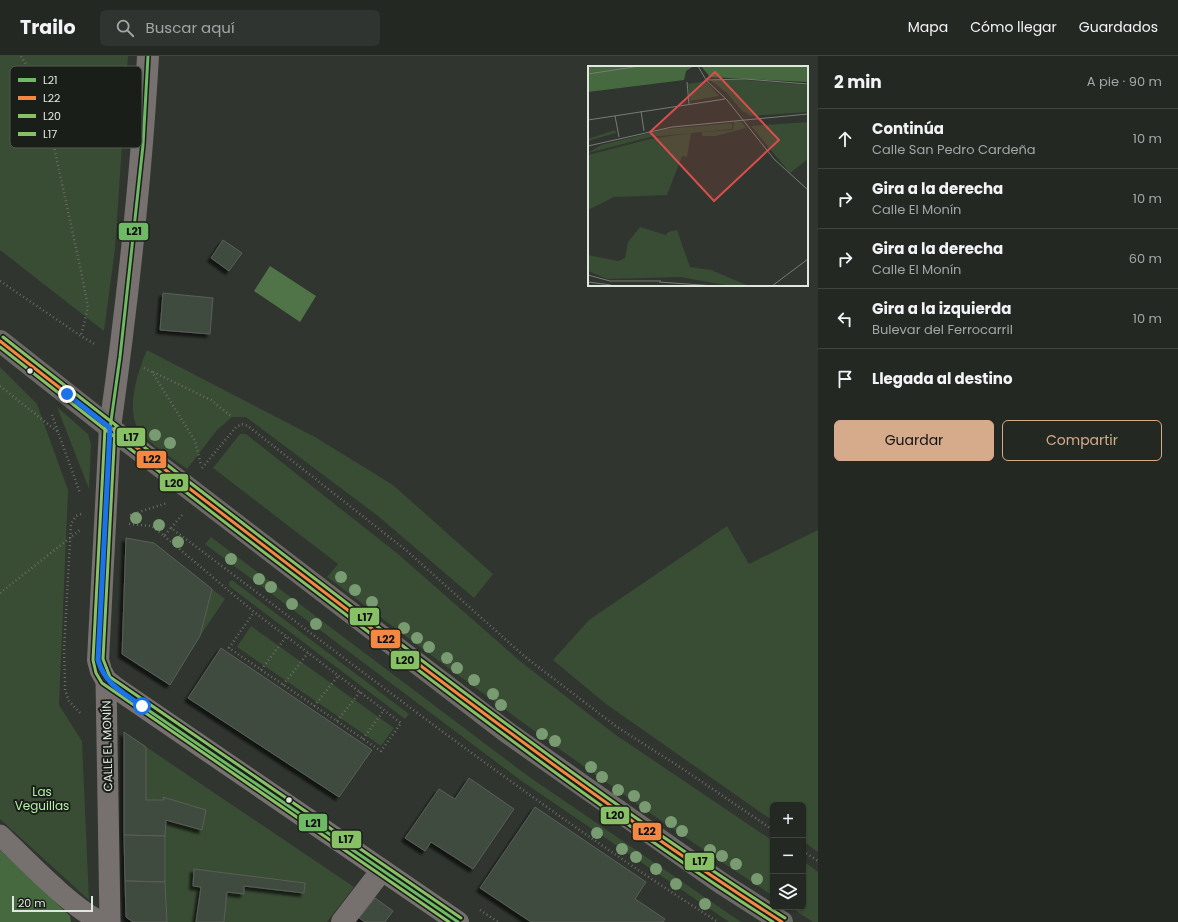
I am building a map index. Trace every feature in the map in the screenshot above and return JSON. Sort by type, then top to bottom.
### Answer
[{"type":"main road","points":[[0,341],[110,428],[508,733],[722,883],[782,922]]},
{"type":"street","name":"CALLE EL MONÍN","points":[[110,922],[106,680],[101,671],[98,660],[110,428],[120,357],[143,145],[148,56]]},
{"type":"street","points":[[106,680],[160,719],[458,922]]},
{"type":"street","points":[[0,835],[74,904],[98,920],[104,922]]},
{"type":"street","points":[[342,922],[382,870]]},
{"type":"path","points":[[21,56],[27,66]]},
{"type":"path","points":[[54,148],[88,307],[81,336]]},
{"type":"path","points":[[0,281],[81,336],[120,357],[211,400],[232,417]]},
{"type":"path","points":[[152,372],[195,441],[202,469],[236,427],[242,424],[248,426],[407,551],[530,661],[617,727],[683,769],[770,828]]},
{"type":"path","points":[[0,386],[59,433],[82,499]]},
{"type":"path","points":[[123,517],[168,503]]},
{"type":"path","points":[[164,536],[187,510]]},
{"type":"path","points":[[123,523],[152,526],[254,612],[401,723],[381,751],[229,648],[254,612]]},
{"type":"path","points":[[171,528],[519,787],[639,871],[718,922]]},
{"type":"path","points":[[0,593],[81,529]]},
{"type":"path","points":[[261,670],[286,637]]},
{"type":"path","points":[[283,685],[308,653]]},
{"type":"path","points":[[314,706],[338,676]]},
{"type":"path","points":[[337,721],[360,692]]},
{"type":"path","points":[[363,739],[384,710]]},
{"type":"path","points":[[806,852],[818,861]]},
{"type":"path","points":[[479,909],[498,922]]},
{"type":"green space","points":[[0,56],[128,56],[127,66],[10,66],[10,148],[122,148],[115,249],[104,331],[0,250]]},
{"type":"green space","points":[[147,350],[315,437],[393,485],[493,574],[474,598],[378,516],[246,417],[232,417],[217,430],[187,469],[149,441],[139,430],[135,422],[133,412],[134,390]]},
{"type":"green space","name":"Las Veguillas","points":[[0,367],[37,404],[68,490],[59,705],[82,741],[89,900],[0,819]]},
{"type":"green space","points":[[57,407],[88,434],[91,444],[89,489]]},
{"type":"green space","points":[[240,434],[246,434],[398,554],[521,662],[616,735],[770,839],[770,894],[659,819],[547,740],[327,577],[338,564],[213,468]]},
{"type":"green space","points":[[727,526],[749,564],[818,530],[818,852],[806,843],[806,802],[770,802],[770,819],[606,704],[553,660],[589,620]]},
{"type":"green space","points":[[211,537],[528,776],[741,922],[729,922],[523,782],[205,544]]},
{"type":"green space","points":[[232,580],[409,714],[405,719],[229,586],[229,582]]},
{"type":"green space","points":[[212,589],[225,599],[200,636]]},
{"type":"green space","points":[[251,626],[394,728],[381,746],[237,647]]},
{"type":"green space","points":[[124,732],[354,887],[327,922],[133,922],[126,917]]},
{"type":"green space","points":[[806,863],[818,872],[818,922],[813,922],[795,910],[806,910]]},
{"type":"shaded area","points":[[270,266],[316,296],[300,322],[254,291]]},
{"type":"shaded area","points":[[0,850],[70,916],[71,922],[0,922]]},
{"type":"building","points":[[223,240],[242,253],[229,271],[211,258]]},
{"type":"building","points":[[163,293],[213,298],[210,334],[160,330]]},
{"type":"building","points":[[126,538],[154,543],[212,589],[200,636],[170,685],[122,654]]},
{"type":"building","points":[[221,648],[372,750],[339,797],[188,698]]},
{"type":"building","points":[[124,732],[146,747],[146,800],[164,800],[163,797],[206,810],[202,830],[166,820],[165,836],[124,835]]},
{"type":"building","points":[[469,778],[514,809],[473,869],[431,842],[425,851],[405,838],[439,789],[455,799]]},
{"type":"building","points":[[535,807],[646,882],[635,899],[665,919],[663,922],[531,922],[480,888]]},
{"type":"building","points":[[124,835],[165,836],[165,882],[125,881]]},
{"type":"building","points":[[194,869],[305,883],[304,893],[244,886],[244,894],[227,892],[224,922],[196,922],[201,887],[193,886]]},
{"type":"building","points":[[125,881],[165,882],[167,922],[133,922],[126,917]]},
{"type":"building","points":[[375,898],[393,911],[385,922],[365,922],[359,918]]},
{"type":"transit line","name":"L21","points":[[148,56],[143,145],[120,357],[110,428],[98,660],[107,679],[116,688],[458,922]]},
{"type":"transit line","name":"L17","points":[[3,337],[401,645],[509,726],[617,805],[785,918]]},
{"type":"transit line","name":"L22","points":[[0,341],[398,649],[506,730],[615,809],[782,922]]},
{"type":"transit line","name":"L20","points":[[0,347],[215,515],[502,733],[663,849],[773,922]]},
{"type":"transit line","name":"L20","points":[[105,428],[93,660],[96,673],[102,683],[449,922]]},
{"type":"transit line","name":"L17","points":[[115,428],[103,659],[110,677],[461,918]]},
{"type":"route","points":[[67,394],[110,428],[98,660],[101,671],[106,680],[142,706]]}]
